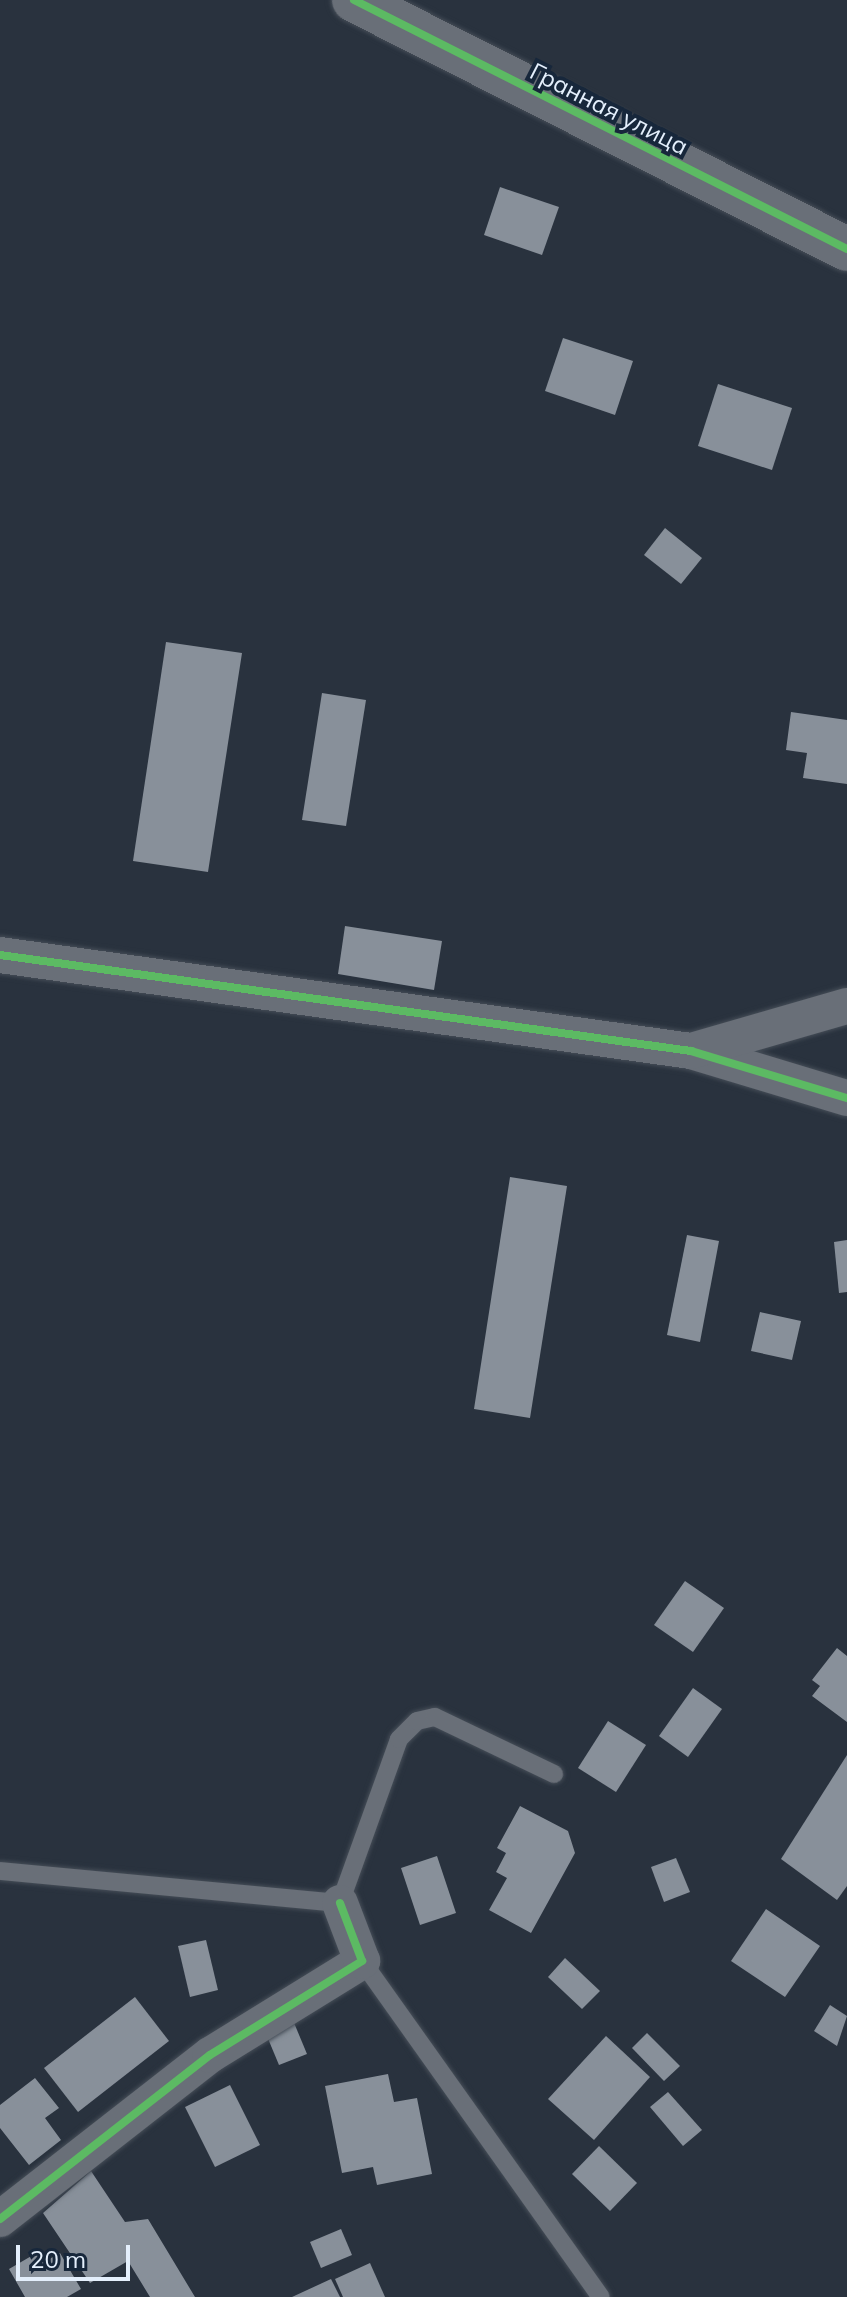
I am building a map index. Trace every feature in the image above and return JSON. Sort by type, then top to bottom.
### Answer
[{"type":"street","name":"Гранная улица","points":[[354,0],[847,249]]},
{"type":"street","points":[[0,955],[691,1051],[847,1098]]},
{"type":"street","points":[[691,1051],[847,1006]]},
{"type":"street","points":[[0,2219],[210,2055],[362,1961],[340,1903]]},
{"type":"lane","points":[[0,1871],[340,1903],[399,1739],[417,1721],[435,1717],[554,1774]]},
{"type":"lane","points":[[362,1961],[601,2297]]},
{"type":"building","points":[[500,187],[559,207],[542,255],[484,235]]},
{"type":"building","points":[[563,338],[633,361],[615,415],[545,391]]},
{"type":"building","points":[[718,384],[792,408],[772,470],[698,446]]},
{"type":"building","points":[[665,528],[702,558],[681,584],[644,555]]},
{"type":"building","points":[[166,642],[242,653],[208,872],[133,861]]},
{"type":"building","points":[[322,693],[366,700],[346,826],[302,820]]},
{"type":"building","points":[[791,712],[847,720],[847,784],[803,778],[807,753],[786,750]]},
{"type":"building","points":[[345,926],[442,941],[434,990],[338,974]]},
{"type":"building","points":[[510,1177],[567,1186],[530,1418],[474,1409]]},
{"type":"building","points":[[687,1235],[719,1241],[700,1342],[667,1335]]},
{"type":"building","points":[[847,1240],[847,1292],[839,1293],[834,1242]]},
{"type":"building","points":[[760,1312],[801,1321],[792,1360],[751,1351]]},
{"type":"building","points":[[685,1581],[724,1608],[693,1652],[654,1625]]},
{"type":"building","points":[[837,1648],[847,1656],[847,1722],[812,1696],[820,1686],[812,1680]]},
{"type":"building","points":[[693,1688],[722,1709],[688,1757],[659,1736]]},
{"type":"building","points":[[608,1721],[646,1745],[616,1792],[578,1768]]},
{"type":"building","points":[[847,1755],[847,1886],[837,1900],[781,1859]]},
{"type":"building","points":[[520,1806],[568,1831],[575,1853],[531,1933],[489,1910],[507,1878],[496,1872],[506,1853],[497,1848]]},
{"type":"building","points":[[437,1856],[456,1913],[420,1925],[401,1868]]},
{"type":"building","points":[[676,1858],[690,1892],[664,1902],[651,1867]]},
{"type":"building","points":[[766,1909],[820,1946],[785,1997],[731,1961]]},
{"type":"building","points":[[206,1940],[218,1990],[190,1997],[178,1946]]},
{"type":"building","points":[[565,1958],[600,1991],[582,2009],[548,1977]]},
{"type":"building","points":[[135,1997],[169,2041],[78,2112],[44,2068]]},
{"type":"building","points":[[830,2005],[847,2016],[837,2046],[814,2031]]},
{"type":"building","points":[[292,2018],[307,2054],[279,2065],[264,2029]]},
{"type":"building","points":[[647,2033],[680,2066],[664,2081],[632,2048]]},
{"type":"building","points":[[606,2036],[650,2077],[594,2140],[548,2099]]},
{"type":"building","points":[[388,2074],[394,2102],[417,2098],[432,2174],[377,2185],[373,2167],[342,2173],[325,2086]]},
{"type":"building","points":[[35,2078],[59,2108],[45,2118],[61,2140],[29,2165],[0,2128],[0,2105]]},
{"type":"building","points":[[230,2085],[260,2145],[215,2167],[185,2107]]},
{"type":"building","points":[[668,2092],[702,2130],[683,2146],[650,2107]]},
{"type":"building","points":[[599,2146],[637,2183],[610,2211],[572,2174]]},
{"type":"building","points":[[91,2171],[125,2222],[148,2219],[195,2297],[150,2297],[128,2261],[90,2283],[43,2213]]},
{"type":"building","points":[[341,2229],[352,2255],[321,2268],[310,2242]]},
{"type":"building","points":[[40,2251],[46,2261],[60,2253],[81,2289],[67,2297],[25,2297],[9,2269]]},
{"type":"building","points":[[370,2263],[385,2297],[343,2297],[335,2279]]},
{"type":"building","points":[[331,2279],[340,2297],[292,2297]]},
{"type":"cycle path","points":[[354,0],[847,249]]},
{"type":"cycle path","points":[[0,955],[691,1051],[847,1098]]},
{"type":"cycle path","points":[[0,2219],[210,2055],[362,1961],[340,1903]]}]
